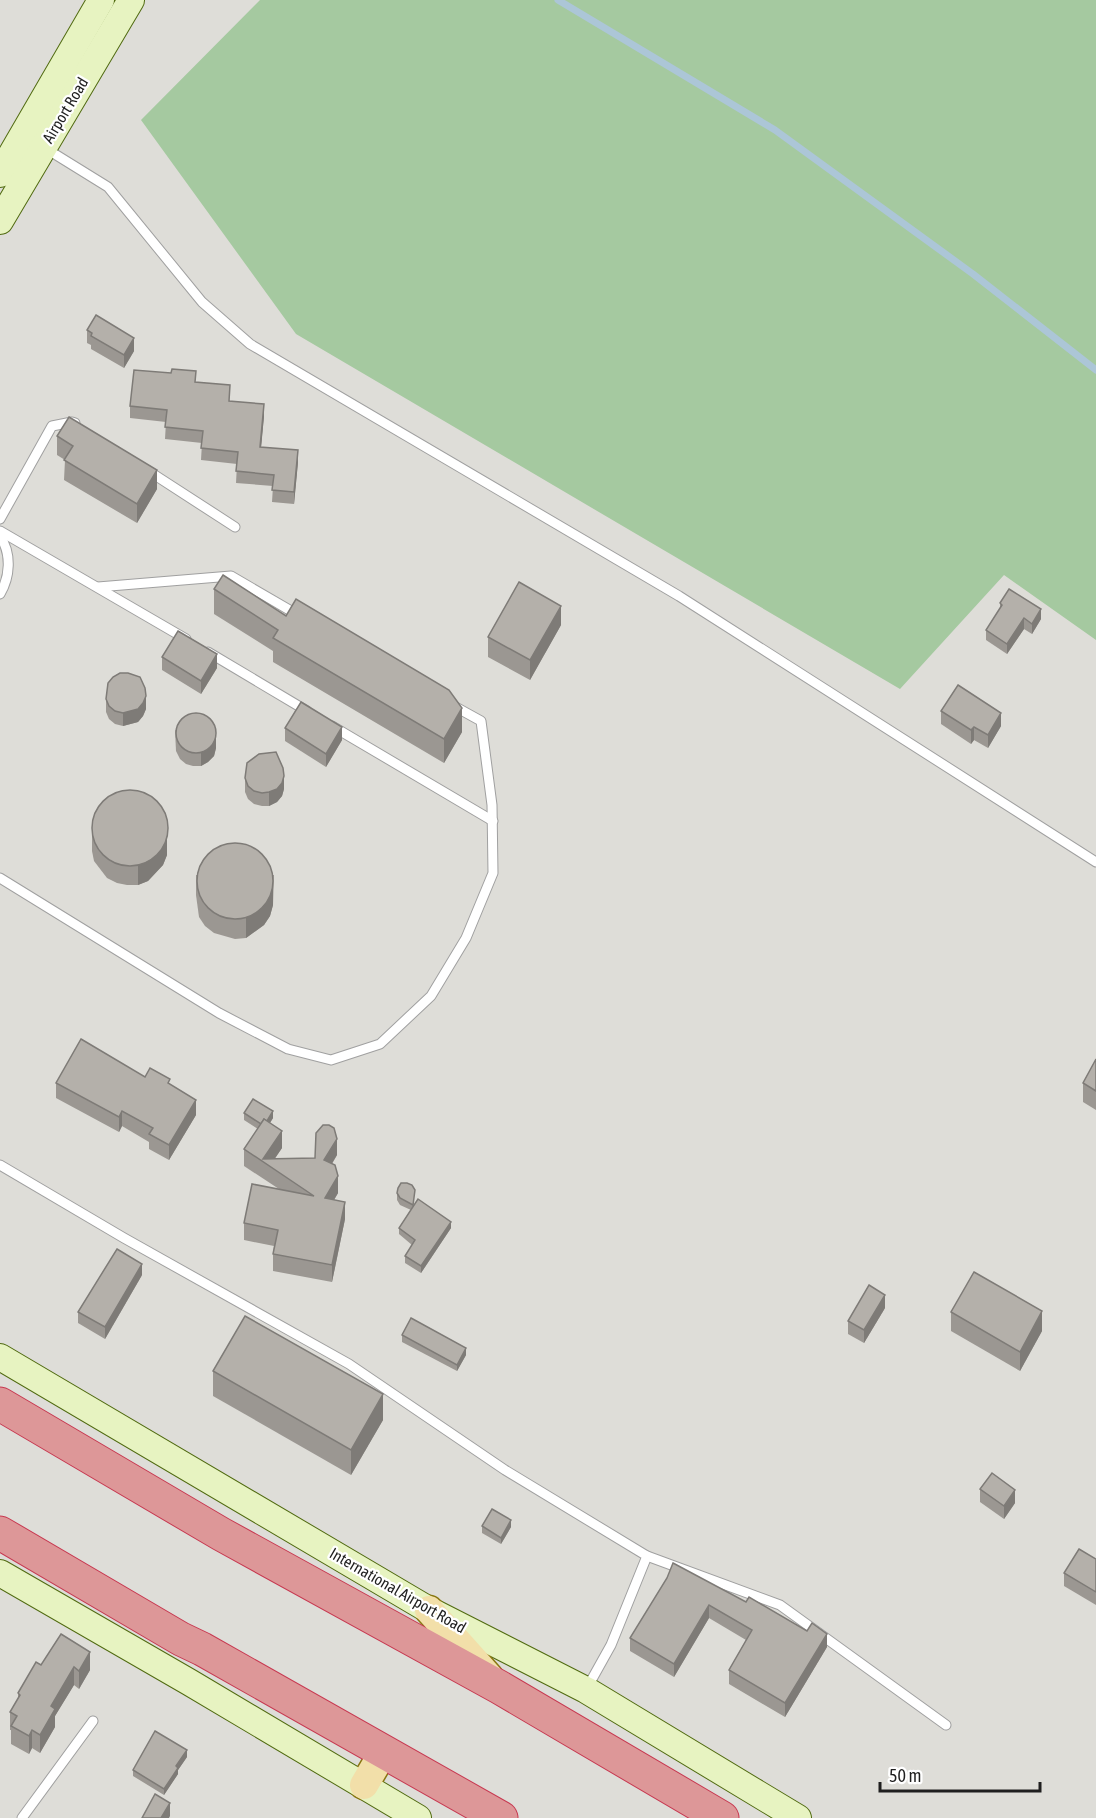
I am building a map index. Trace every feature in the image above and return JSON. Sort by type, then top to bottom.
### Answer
[{"type":"highway","points":[[0,1404],[221,1534],[499,1687],[722,1818]]},
{"type":"highway","points":[[0,1533],[181,1639],[202,1648],[501,1818]]},
{"type":"main road","name":"Airport Road","points":[[0,174],[101,0]]},
{"type":"main road","name":"Airport Road","points":[[0,221],[131,0]]},
{"type":"main road","name":"International Airport Road","points":[[0,1357],[429,1610],[586,1690],[798,1818]]},
{"type":"main road","points":[[0,1573],[418,1818]]},
{"type":"main road","points":[[429,1610],[499,1687]]},
{"type":"main road","points":[[364,1785],[384,1751]]},
{"type":"lane","points":[[43,147],[108,187],[202,302],[250,344],[679,596],[1096,862]]},
{"type":"lane","points":[[0,519],[52,426],[72,422],[82,428]]},
{"type":"lane","points":[[139,465],[235,527]]},
{"type":"lane","points":[[0,531],[492,820]]},
{"type":"lane","points":[[0,536],[5,544],[9,562],[5,586],[0,594]]},
{"type":"lane","points":[[98,587],[231,576],[304,620]]},
{"type":"lane","points":[[0,878],[219,1013],[288,1049],[332,1060],[380,1044],[431,996],[466,938],[493,873],[492,805],[481,721],[441,698]]},
{"type":"lane","points":[[0,1165],[124,1238],[349,1364],[505,1470],[647,1556],[780,1605],[946,1725]]},
{"type":"lane","points":[[586,1690],[611,1645],[647,1556]]},
{"type":"lane","points":[[22,1818],[93,1721]]},
{"type":"shaded area","points":[[0,0],[1096,0],[1096,1818],[0,1818]]},
{"type":"green space","points":[[260,0],[1096,0],[1096,640],[1004,575],[900,689],[296,334],[141,120]]},
{"type":"building","points":[[96,315],[134,338],[124,355],[91,336],[92,333],[87,330]]},
{"type":"building","points":[[172,369],[196,371],[195,382],[230,385],[229,401],[264,404],[260,447],[298,450],[294,492],[272,490],[274,475],[236,471],[238,452],[201,448],[203,431],[165,427],[167,410],[130,406],[134,370],[171,373]]},
{"type":"building","points":[[69,417],[157,470],[137,504],[64,460],[73,446],[57,436]]},
{"type":"building","points":[[223,575],[286,616],[296,599],[449,690],[462,708],[444,739],[273,638],[278,630],[214,589]]},
{"type":"building","points":[[519,582],[561,606],[530,660],[488,637]]},
{"type":"building","points":[[1009,589],[1041,609],[1032,624],[1024,618],[1007,644],[986,630]]},
{"type":"building","points":[[178,631],[217,654],[201,681],[162,657]]},
{"type":"building","points":[[120,673],[140,677],[146,696],[138,709],[123,713],[109,706],[106,699],[108,683]]},
{"type":"building","points":[[958,685],[1001,713],[988,735],[974,727],[971,730],[941,711]]},
{"type":"building","points":[[301,702],[342,727],[326,754],[285,728]]},
{"type":"building","points":[[196,713],[204,714],[210,719],[215,725],[215,741],[210,747],[204,752],[196,753],[188,752],[182,747],[177,741],[176,733],[177,725],[182,719],[188,714]]},
{"type":"building","points":[[276,752],[283,768],[282,783],[277,789],[269,792],[254,791],[248,786],[245,778],[247,763],[259,754]]},
{"type":"building","points":[[130,790],[144,793],[157,801],[165,814],[168,828],[165,842],[157,855],[144,863],[130,866],[116,863],[103,855],[95,842],[92,828],[95,814],[103,801],[116,793]]},
{"type":"building","points":[[243,843],[256,849],[267,860],[273,873],[271,896],[256,913],[243,919],[227,919],[214,913],[199,896],[197,873],[203,860],[220,845]]},
{"type":"building","points":[[81,1039],[145,1077],[150,1068],[170,1079],[168,1083],[196,1100],[169,1145],[149,1134],[153,1128],[122,1111],[119,1117],[56,1083]]},
{"type":"building","points":[[1096,1059],[1096,1091],[1083,1083]]},
{"type":"building","points":[[253,1099],[273,1111],[267,1121],[264,1119],[261,1124],[244,1113]]},
{"type":"building","points":[[264,1119],[282,1131],[263,1159],[315,1158],[316,1133],[323,1125],[334,1128],[337,1139],[324,1160],[335,1165],[338,1176],[325,1198],[345,1202],[332,1265],[273,1254],[278,1230],[244,1223],[252,1184],[314,1196],[244,1149]]},
{"type":"building","points":[[401,1183],[412,1185],[415,1190],[413,1205],[400,1198],[397,1193]]},
{"type":"building","points":[[418,1199],[451,1222],[421,1266],[405,1256],[415,1240],[399,1228]]},
{"type":"building","points":[[117,1249],[142,1264],[105,1327],[78,1312]]},
{"type":"building","points":[[974,1272],[1042,1311],[1020,1352],[951,1312]]},
{"type":"building","points":[[869,1285],[885,1295],[864,1330],[848,1321]]},
{"type":"building","points":[[245,1316],[383,1394],[351,1450],[213,1371]]},
{"type":"building","points":[[411,1318],[466,1348],[457,1365],[402,1335]]},
{"type":"building","points":[[992,1473],[1015,1490],[1004,1506],[980,1489]]},
{"type":"building","points":[[492,1509],[511,1520],[501,1538],[482,1526]]},
{"type":"building","points":[[1079,1549],[1096,1559],[1096,1592],[1064,1573]]},
{"type":"building","points":[[673,1563],[746,1602],[749,1597],[807,1631],[812,1623],[827,1634],[785,1703],[729,1670],[752,1630],[709,1605],[674,1664],[630,1638],[667,1578]]},
{"type":"building","points":[[61,1634],[90,1652],[79,1671],[74,1667],[51,1706],[55,1709],[40,1735],[32,1730],[29,1736],[11,1726],[17,1716],[10,1712],[36,1662],[41,1665]]},
{"type":"building","points":[[155,1731],[187,1750],[164,1789],[133,1770]]},
{"type":"building","points":[[155,1794],[170,1803],[161,1818],[142,1818]]},
{"type":"waterway","points":[[558,0],[775,130],[973,274],[1096,370]]}]
